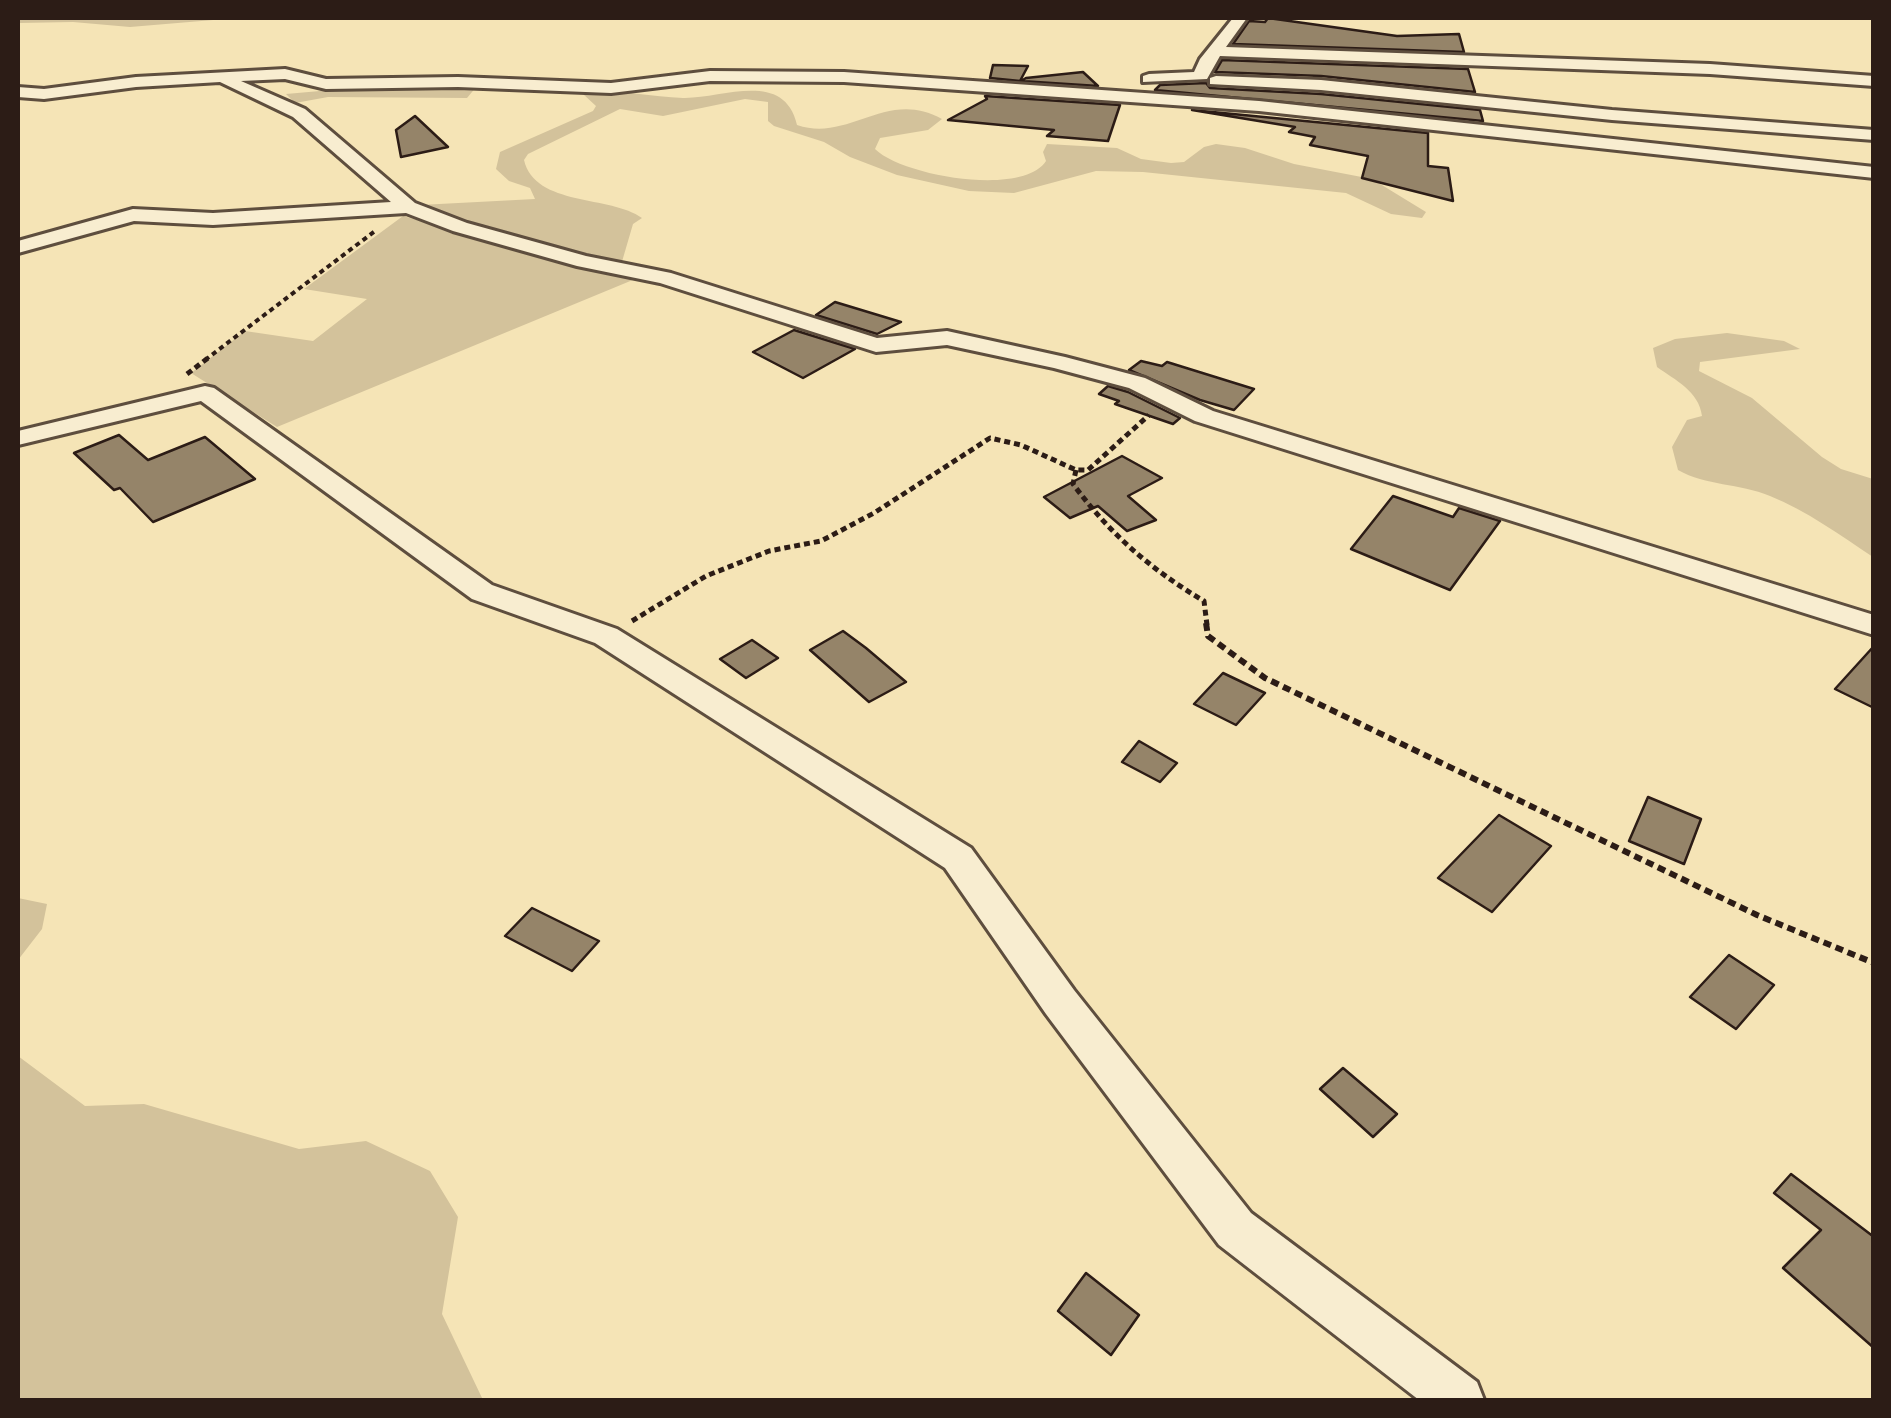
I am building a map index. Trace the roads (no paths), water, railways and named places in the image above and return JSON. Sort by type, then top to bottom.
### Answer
[{"type":"street","points":[[1190,79],[1200,76],[1205,62],[1240,18]]},
{"type":"street","points":[[1216,51],[1472,63],[1660,65],[1874,82]]},
{"type":"street","points":[[18,92],[44,94],[285,74],[326,84],[458,82],[611,88],[741,75],[1064,90],[1259,106],[1874,173]]},
{"type":"street","points":[[219,77],[299,113],[408,206],[506,241],[584,262],[664,277],[876,344],[946,338],[1137,383],[1204,416],[1874,625]]},
{"type":"street","points":[[1064,90],[1092,82],[1190,79],[1320,85],[1612,115],[1874,136]]},
{"type":"street","points":[[18,247],[134,215],[212,220],[408,206]]},
{"type":"street","points":[[18,438],[206,393],[482,592],[606,636],[958,858],[1060,1002],[1235,1229],[1459,1400]]}]
